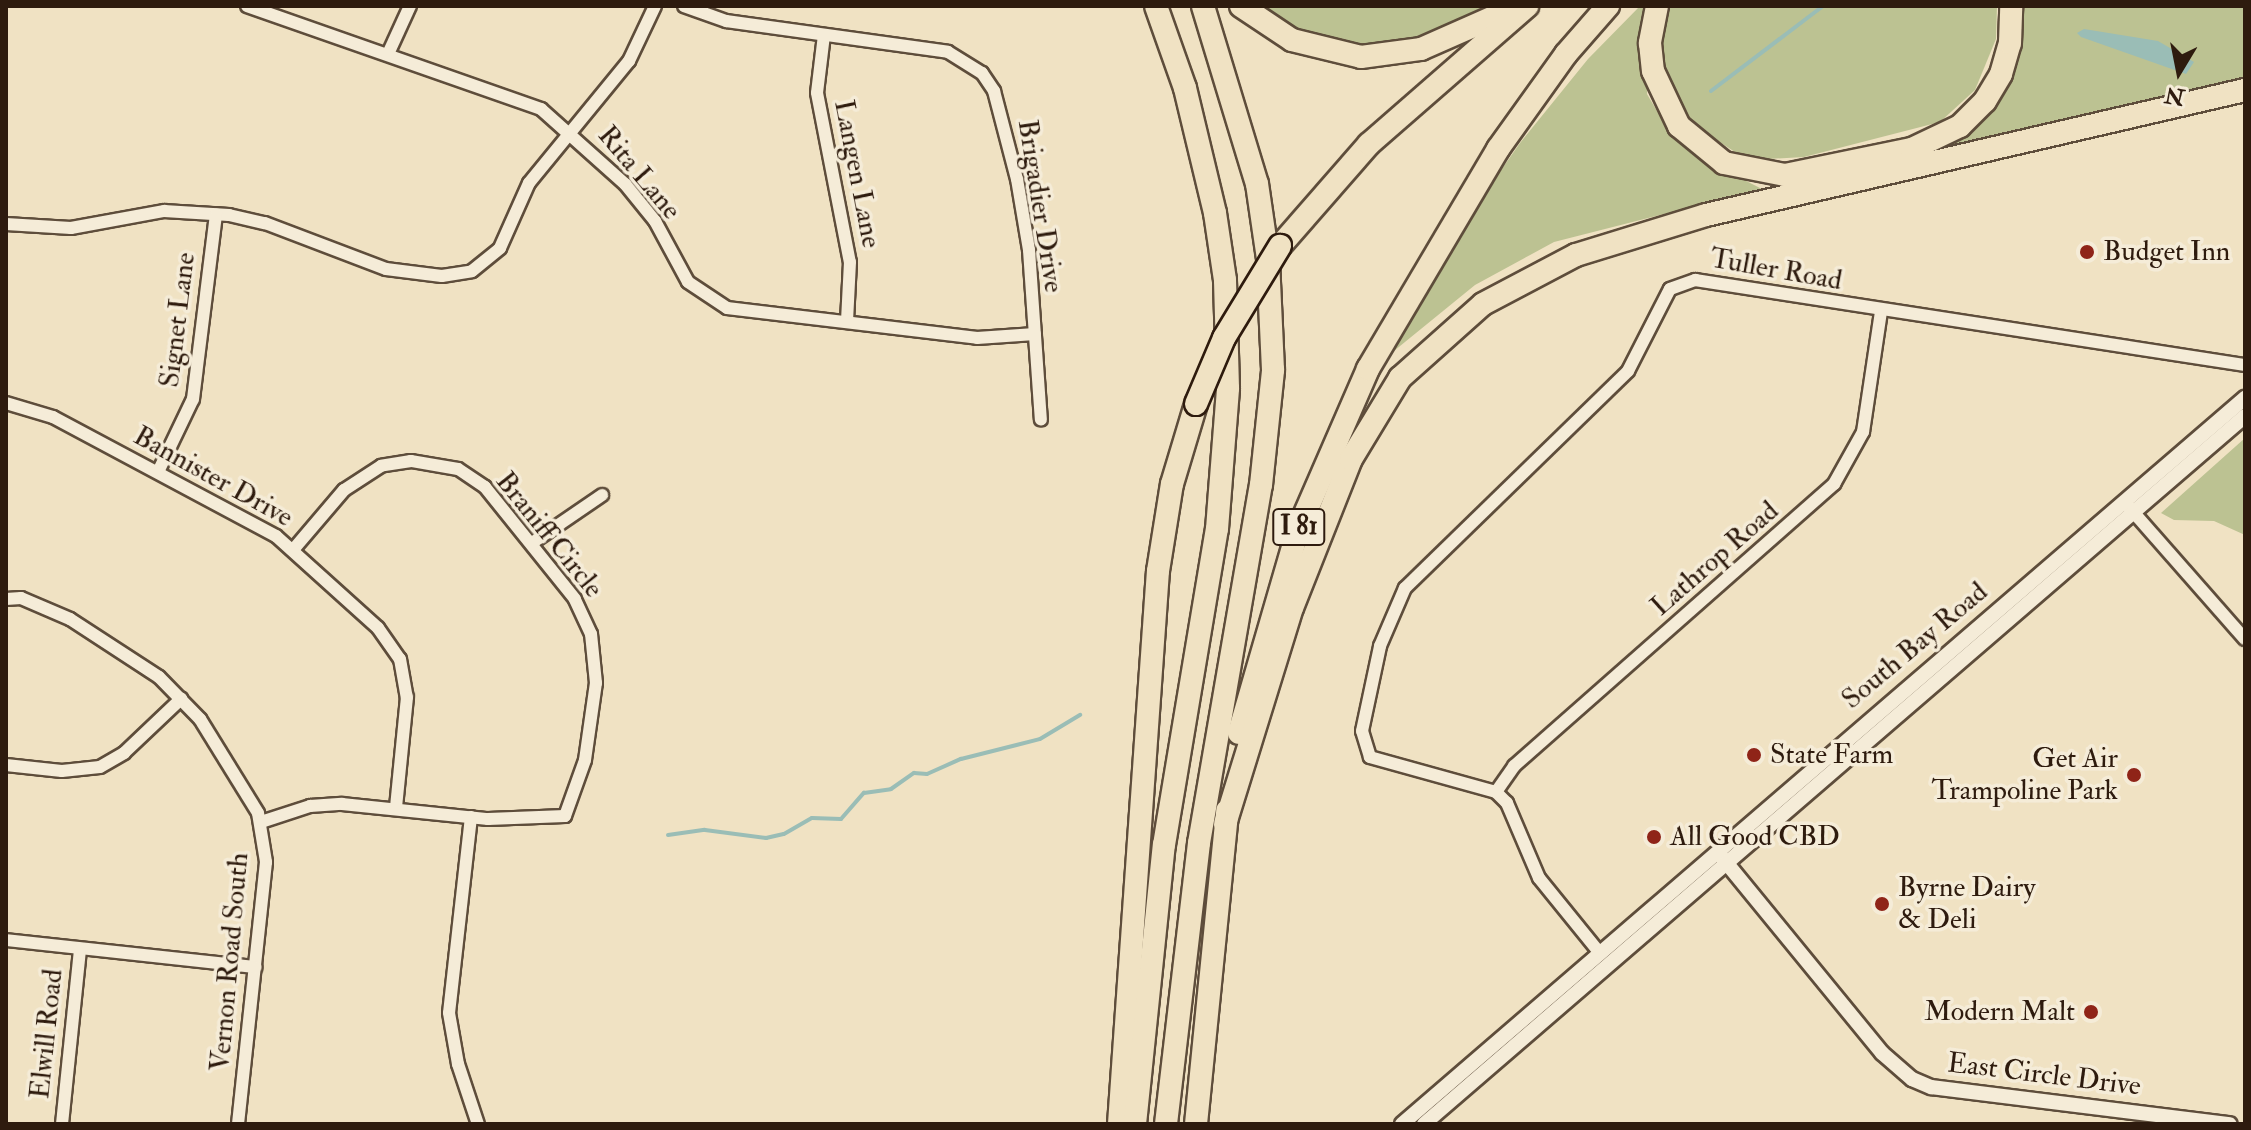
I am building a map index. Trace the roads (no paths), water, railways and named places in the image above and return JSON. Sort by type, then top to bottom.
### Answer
[{"type":"highway","points":[[1135,1124],[1164,845],[1204,632],[1228,422],[1221,246],[1193,116],[1156,6]]},
{"type":"highway","points":[[1166,1124],[1199,843],[1261,485],[1273,370],[1268,259],[1259,195],[1237,106],[1203,6]]},
{"type":"highway","points":[[1241,6],[1292,40],[1361,57],[1433,45],[1515,6]]},
{"type":"highway","points":[[1119,1124],[1159,561],[1172,484],[1196,404],[1229,328],[1280,246],[1369,144],[1527,6]]},
{"type":"highway","name":"I 81","points":[[1196,1124],[1225,824],[1242,719],[1271,612],[1348,409],[1403,303],[1498,149],[1608,6]]},
{"type":"highway","points":[[1657,6],[1650,43],[1653,71],[1679,126],[1724,163],[1785,175],[1912,149],[1960,126],[1985,101],[2001,74],[2010,43],[2011,6]]},
{"type":"highway","points":[[1225,824],[1292,608],[1351,459],[1400,378],[1483,304],[1576,255],[1694,219],[2245,90]]},
{"type":"street","name":"Rita Lane","points":[[247,6],[512,96],[573,132],[655,221],[688,282],[704,296],[727,308],[977,338],[1035,334]]},
{"type":"street","points":[[388,54],[410,6]]},
{"type":"street","points":[[6,224],[71,228],[164,211],[216,214],[265,223],[372,266],[459,275],[484,265],[500,248],[529,183],[629,61],[655,6]]},
{"type":"street","name":"Brigadier Drive","points":[[684,6],[726,21],[948,52],[982,73],[998,102],[1017,179],[1035,334],[1041,420]]},
{"type":"street","name":"Langen Lane","points":[[824,35],[817,93],[850,262],[847,322]]},
{"type":"street","name":"Signet Lane","points":[[158,472],[193,399],[216,214]]},
{"type":"street","name":"Tuller Road","points":[[1496,792],[1377,760],[1363,741],[1380,646],[1405,588],[1628,371],[1670,289],[1695,280],[1881,312],[2245,365]]},
{"type":"street","name":"Lathrop Road","points":[[1496,792],[1514,766],[1834,484],[1863,432],[1881,312]]},
{"type":"street","name":"South Bay Road","points":[[1424,1124],[1722,857],[2129,507],[2245,398]]},
{"type":"street","name":"Bannister Drive","points":[[6,403],[53,417],[158,472],[293,550],[378,628],[400,659],[407,697],[396,808]]},
{"type":"street","name":"South Bay Road","points":[[2129,507],[2245,416]]},
{"type":"street","name":"Braniff Circle","points":[[261,822],[310,806],[396,808],[531,821],[565,816],[585,760],[596,683],[591,634],[575,599],[485,487],[458,469],[411,461],[381,466],[358,478],[293,550]]},
{"type":"street","points":[[532,543],[602,495]]},
{"type":"street","points":[[2129,507],[2245,639]]},
{"type":"street","name":"Vernon Road South","points":[[6,599],[35,603],[113,643],[181,699],[234,769],[261,822],[266,862],[238,1124]]},
{"type":"street","points":[[6,765],[62,771],[100,767],[124,753],[181,699]]},
{"type":"street","points":[[1496,792],[1507,803],[1539,878],[1599,952]]},
{"type":"street","points":[[471,817],[449,1013],[458,1064],[478,1124]]},
{"type":"street","name":"South Bay Road","points":[[1402,1124],[1599,952],[1722,857]]},
{"type":"street","name":"East Circle Drive","points":[[1722,857],[1882,1053],[1912,1079],[1931,1087],[2230,1124]]},
{"type":"street","points":[[6,940],[256,967]]},
{"type":"street","name":"Elwill Road","points":[[62,1124],[80,949]]},
{"type":"water","points":[[2084,29],[2158,41],[2194,62],[2186,74],[2081,37],[2077,33]]},
{"type":"waterway","points":[[1711,91],[1823,6]]},
{"type":"waterway","points":[[668,835],[705,830],[766,838],[784,834],[812,818],[841,819],[864,793],[891,789],[914,773],[927,774],[961,759],[1040,739],[1080,715]]},
{"type":"place","name":"Budget Inn","points":[[2087,252]]},
{"type":"place","name":"State Farm","points":[[1754,755]]},
{"type":"place","name":"Get Air Trampoline Park","points":[[2134,775]]},
{"type":"place","name":"All Good CBD","points":[[1654,837]]},
{"type":"place","name":"Byrne Dairy & Deli","points":[[1882,904]]},
{"type":"place","name":"Modern Malt","points":[[2091,1012]]}]
